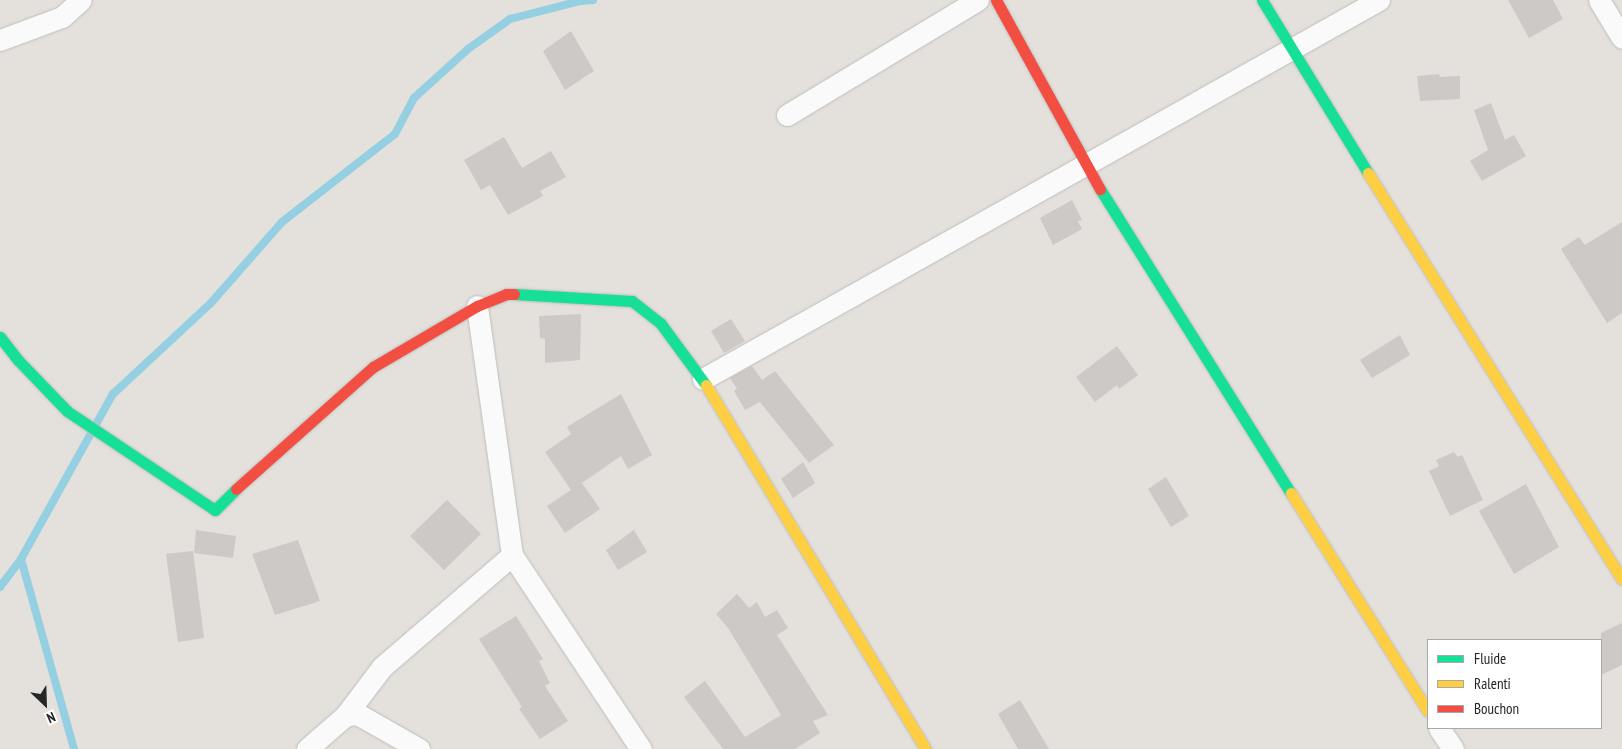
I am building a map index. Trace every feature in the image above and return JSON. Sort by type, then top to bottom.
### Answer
[{"type":"street","points":[[0,40],[62,17],[81,0]]},
{"type":"street","points":[[787,115],[978,0]]},
{"type":"street","points":[[996,0],[1085,165],[1427,710]]},
{"type":"street","points":[[1262,0],[1291,50],[1622,579]]},
{"type":"street","points":[[703,380],[1380,0]]},
{"type":"street","points":[[1599,0],[1622,38]]},
{"type":"street","points":[[0,337],[18,360],[67,411],[215,510],[256,470],[373,367],[477,306],[506,294],[632,301],[661,324],[703,380],[926,749]]},
{"type":"street","points":[[477,306],[512,555],[641,749]]},
{"type":"street","points":[[307,749],[345,716],[382,667],[512,555]]},
{"type":"street","points":[[345,716],[361,716],[419,749]]},
{"type":"street","points":[[1439,729],[1453,749]]},
{"type":"building","points":[[1508,0],[1553,0],[1563,19],[1529,38]]},
{"type":"building","points":[[571,31],[594,71],[565,90],[543,51]]},
{"type":"building","points":[[1439,74],[1440,77],[1460,76],[1460,99],[1420,101],[1417,76]]},
{"type":"building","points":[[1491,103],[1505,140],[1514,135],[1526,156],[1482,181],[1470,161],[1488,150],[1474,110]]},
{"type":"building","points":[[504,137],[522,168],[551,151],[566,177],[540,191],[543,196],[508,215],[490,185],[481,190],[464,160]]},
{"type":"building","points":[[1072,200],[1082,220],[1078,221],[1082,229],[1053,245],[1040,218]]},
{"type":"building","points":[[1622,222],[1622,313],[1607,323],[1561,249],[1579,237],[1585,245]]},
{"type":"building","points":[[581,314],[580,360],[545,363],[545,339],[540,338],[539,316]]},
{"type":"building","points":[[731,319],[745,341],[724,353],[711,331]]},
{"type":"building","points":[[1400,335],[1410,355],[1372,378],[1360,360]]},
{"type":"building","points":[[1117,346],[1138,375],[1119,389],[1117,385],[1095,402],[1076,377]]},
{"type":"building","points":[[752,366],[762,380],[775,371],[834,445],[809,463],[760,402],[745,410],[734,391],[737,389],[730,378]]},
{"type":"building","points":[[621,394],[652,455],[628,469],[621,456],[579,485],[582,483],[600,509],[565,533],[547,506],[571,490],[545,452],[571,434],[567,427]]},
{"type":"building","points":[[1454,452],[1458,457],[1462,455],[1483,500],[1450,516],[1429,471],[1439,466],[1436,460]]},
{"type":"building","points":[[803,462],[815,483],[793,498],[781,479]]},
{"type":"building","points":[[1166,477],[1189,516],[1171,527],[1148,489]]},
{"type":"building","points":[[1526,484],[1559,547],[1514,574],[1479,511]]},
{"type":"building","points":[[447,500],[481,534],[444,570],[410,536]]},
{"type":"building","points":[[196,530],[236,536],[233,558],[194,553]]},
{"type":"building","points":[[634,530],[647,552],[618,570],[606,550]]},
{"type":"building","points":[[298,540],[320,601],[275,615],[252,554]]},
{"type":"building","points":[[193,551],[204,638],[178,642],[166,554]]},
{"type":"building","points":[[737,594],[749,608],[757,602],[765,617],[777,610],[788,628],[777,635],[828,715],[813,721],[820,733],[795,749],[723,749],[684,697],[705,681],[745,737],[781,715],[728,628],[716,614]]},
{"type":"building","points":[[516,616],[543,659],[539,661],[550,683],[545,686],[568,721],[540,739],[519,709],[522,707],[479,639]]},
{"type":"building","points":[[1622,623],[1622,665],[1602,675],[1602,639],[1601,633]]},
{"type":"building","points":[[1020,700],[1049,749],[1018,749],[998,714]]},
{"type":"waterway","points":[[0,587],[21,559],[113,394],[210,304],[282,222],[395,134],[414,98],[468,49],[510,19],[580,1],[593,0]]},
{"type":"waterway","points":[[21,559],[74,749]]},
{"type":"traffic: fast","points":[[1262,0],[1368,173]]},
{"type":"traffic: fast","points":[[1100,189],[1291,493]]},
{"type":"traffic: fast","points":[[514,294],[632,301],[661,324],[706,385]]},
{"type":"traffic: fast","points":[[0,337],[18,360],[67,411],[215,510],[236,489]]},
{"type":"traffic: slow","points":[[1368,173],[1622,579]]},
{"type":"traffic: slow","points":[[706,385],[926,749]]},
{"type":"traffic: slow","points":[[1291,493],[1427,709]]},
{"type":"traffic: jam","points":[[996,0],[1100,189]]},
{"type":"traffic: jam","points":[[236,489],[373,367],[477,306],[506,294],[514,294]]}]
